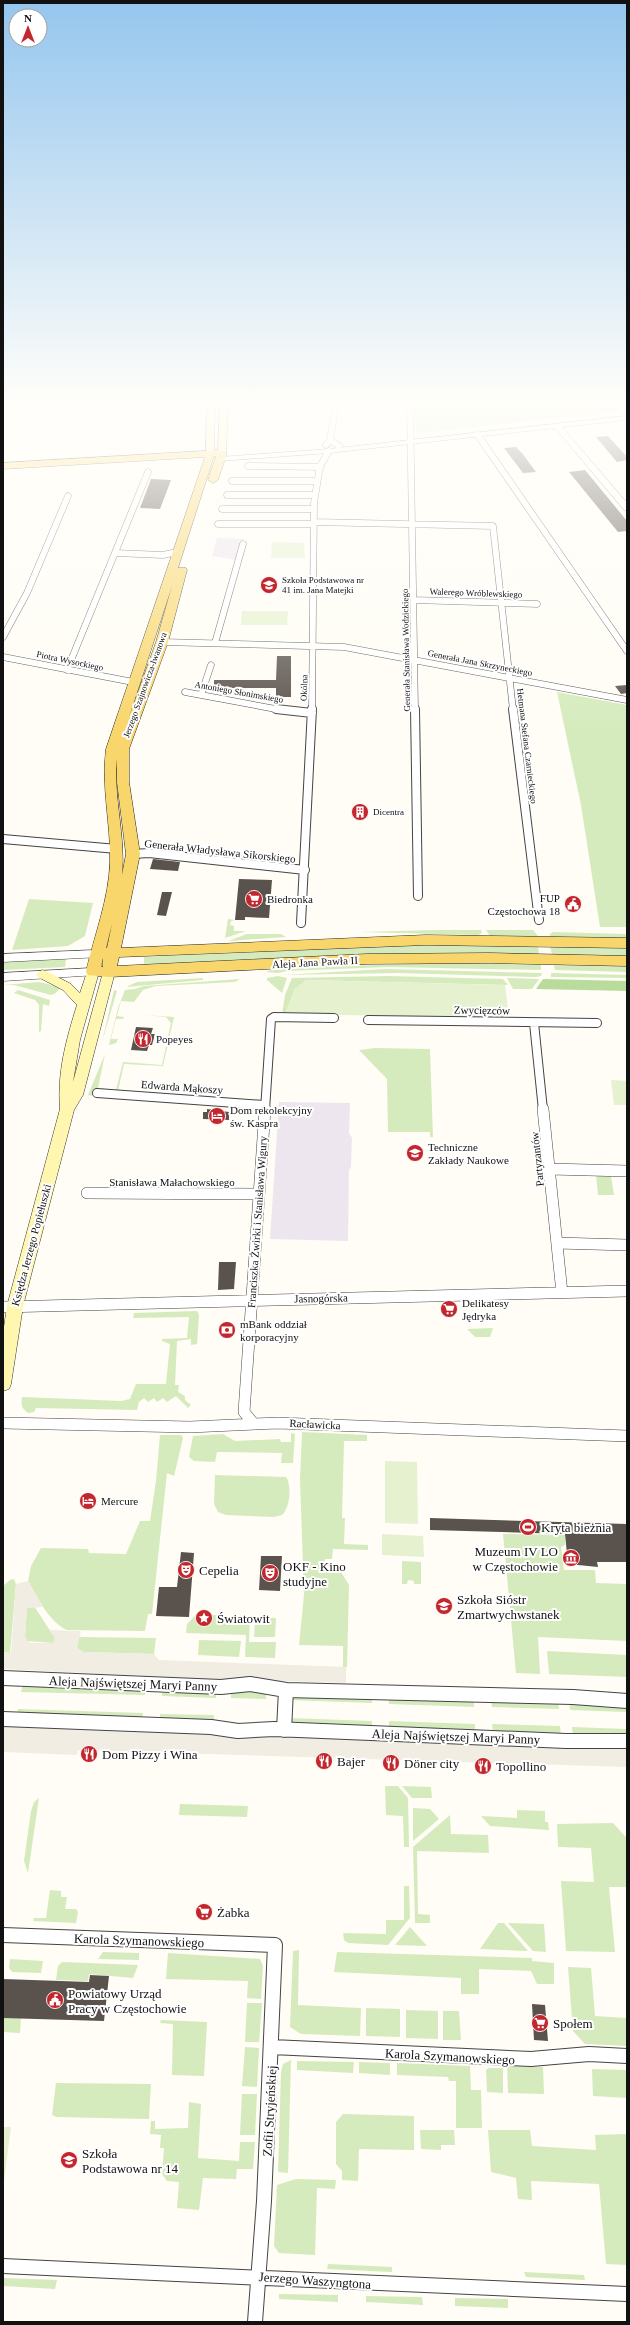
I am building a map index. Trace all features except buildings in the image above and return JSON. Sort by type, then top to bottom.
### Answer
[{"type":"main road","name":"Jerzego Szajnowicza-Iwanowa","points":[[93,972],[112,891],[117,849],[109,765],[116,731],[176,557],[187,514]]},
{"type":"main road","name":"Jerzego Szajnowicza-Iwanowa","points":[[109,972],[133,854],[123,782],[123,749],[162,642],[186,553],[200,514]]},
{"type":"main road","name":"Aleja Jana Pawła II","points":[[97,954],[426,940],[627,943]]},
{"type":"main road","name":"Aleja Jana Pawła II","points":[[93,972],[367,959],[489,958],[627,961]]},
{"type":"main road","name":"Księdza Jerzego Popiełuszki","points":[[67,1109],[66,1084],[83,1004],[93,972]]},
{"type":"main road","name":"Księdza Jerzego Popiełuszki","points":[[3,1384],[9,1306],[67,1109],[76,1095],[109,972]]},
{"type":"main road","points":[[42,974],[70,989],[83,1004]]},
{"type":"street","points":[[3,637],[27,594],[61,514]]},
{"type":"street","points":[[67,670],[131,514]]},
{"type":"street","name":"Okólna","points":[[301,923],[308,841],[315,645],[313,514]]},
{"type":"street","name":"Generała Stanisława Wodzickiego","points":[[412,514],[418,896]]},
{"type":"street","points":[[532,514],[627,651]]},
{"type":"street","points":[[218,524],[412,524]]},
{"type":"street","name":"Hetmana Stefana Czarnieckiego","points":[[412,524],[493,526],[500,603],[539,920]]},
{"type":"street","points":[[216,643],[243,544]]},
{"type":"street","points":[[115,553],[176,557]]},
{"type":"street","name":"Walerego Wróblewskiego","points":[[414,600],[537,604]]},
{"type":"street","name":"Generała Jana Skrzyneckiego","points":[[162,642],[315,645],[365,650],[627,700]]},
{"type":"street","name":"Piotra Wysockiego","points":[[3,657],[133,682]]},
{"type":"street","points":[[202,695],[211,665]]},
{"type":"street","name":"Antoniego Słonimskiego","points":[[185,692],[287,711],[312,712]]},
{"type":"street","points":[[3,839],[117,849]]},
{"type":"street","name":"Generała Władysława Sikorskiego","points":[[133,854],[149,853],[305,870]]},
{"type":"street","name":"Aleja Jana Pawła II","points":[[3,958],[97,954]]},
{"type":"street","name":"Aleja Jana Pawła II","points":[[3,976],[93,972]]},
{"type":"street","name":"Franciszka Żwirki i Stanisława Wigury","points":[[253,1423],[244,1412],[271,1019],[274,1017],[334,1018]]},
{"type":"street","name":"Zwycięzców","points":[[368,1020],[597,1023]]},
{"type":"street","name":"Partyzantów","points":[[534,1023],[562,1293]]},
{"type":"street","name":"Edwarda Mąkoszy","points":[[97,1094],[264,1105]]},
{"type":"street","points":[[550,1169],[627,1171],[627,1175]]},
{"type":"street","name":"Stanisława Małachowskiego","points":[[87,1193],[258,1194]]},
{"type":"street","points":[[557,1243],[627,1245]]},
{"type":"street","name":"Jasnogórska","points":[[9,1306],[100,1306],[252,1300],[627,1292]]},
{"type":"street","name":"Racławicka","points":[[3,1423],[190,1427],[253,1423],[627,1436]]},
{"type":"street","name":"Aleja Najświętszej Maryi Panny","points":[[3,1678],[221,1687],[250,1684],[286,1690],[541,1698],[563,1695],[591,1700],[627,1701]]},
{"type":"street","points":[[284,1730],[286,1690]]},
{"type":"street","name":"Aleja Najświętszej Maryi Panny","points":[[3,1719],[211,1727],[238,1731],[284,1730],[546,1739],[567,1743],[594,1740],[627,1741]]},
{"type":"street","name":"Karola Szymanowskiego","points":[[3,1935],[275,1945]]},
{"type":"street","name":"Zofii Stryjeńskiej","points":[[255,2322],[259,2277],[272,2047],[275,1945]]},
{"type":"street","name":"Karola Szymanowskiego","points":[[272,2047],[531,2059],[589,2054],[627,2056]]},
{"type":"street","name":"Jerzego Waszyngtona","points":[[3,2266],[259,2277],[320,2282],[627,2294]]},
{"type":"shaded area","points":[[217,538],[244,539],[237,560],[212,556]]},
{"type":"shaded area","points":[[279,1102],[350,1103],[349,1133],[352,1138],[351,1167],[349,1170],[348,1241],[270,1239]]},
{"type":"shaded area","points":[[28,1581],[43,1607],[27,1608],[25,1636],[27,1641],[31,1643],[53,1643],[55,1638],[49,1630],[81,1631],[77,1648],[84,1652],[154,1654],[159,1660],[346,1667],[346,1683],[248,1680],[215,1682],[186,1678],[3,1669],[3,1652],[11,1653],[16,1584]]},
{"type":"shaded area","points":[[3,1724],[627,1745],[627,1767],[78,1750],[77,1755],[3,1752]]},
{"type":"green space","points":[[272,542],[304,543],[305,558],[271,558]]},
{"type":"green space","points":[[242,611],[288,611],[287,625],[241,625]]},
{"type":"green space","points":[[557,692],[627,705],[627,927],[600,927],[581,805]]},
{"type":"green space","points":[[29,899],[93,903],[85,936],[68,946],[12,950]]},
{"type":"green space","points":[[228,919],[235,920],[231,921],[230,925],[234,926],[234,931],[246,931],[225,938]]},
{"type":"green space","points":[[481,930],[482,933],[478,935],[360,932]]},
{"type":"green space","points":[[486,930],[533,930],[538,936],[490,936]]},
{"type":"green space","points":[[553,932],[627,934],[627,938],[550,937],[550,934]]},
{"type":"green space","points":[[247,934],[281,934],[286,937],[228,941]]},
{"type":"green space","points":[[478,945],[538,946],[539,954],[359,954],[144,965],[144,957],[325,947]]},
{"type":"green space","points":[[550,946],[627,948],[627,956],[552,954]]},
{"type":"green space","points":[[66,958],[65,967],[3,970],[3,961]]},
{"type":"green space","points":[[443,963],[541,964],[541,970],[388,967],[287,971],[278,973],[266,972],[276,968]]},
{"type":"green space","points":[[554,965],[627,966],[627,972],[555,970]]},
{"type":"green space","points":[[386,969],[542,973],[541,976],[536,977],[398,973],[282,975]]},
{"type":"green space","points":[[551,973],[627,975],[627,978],[551,977]]},
{"type":"green space","points":[[278,976],[287,978],[282,993],[267,980],[267,978]]},
{"type":"green space","points":[[388,976],[503,979],[508,985],[307,980],[295,989],[285,1014],[282,1014],[285,995],[292,978]]},
{"type":"green space","points":[[203,978],[203,980],[126,987],[137,982]]},
{"type":"green space","points":[[507,978],[539,979],[532,989],[513,989]]},
{"type":"green space","points":[[240,979],[235,982],[156,986],[143,990],[134,1002],[121,1001],[117,1016],[124,1017],[123,1019],[116,1019],[111,1039],[118,1039],[116,1043],[109,1045],[118,1008],[125,990],[144,986]]},
{"type":"green space","points":[[543,979],[627,981],[627,991],[536,989]]},
{"type":"green space","points":[[306,980],[505,985],[509,1018],[285,1014],[295,989]]},
{"type":"green space","points":[[39,982],[61,987],[56,993],[51,995],[14,985],[3,985]]},
{"type":"green space","points":[[18,990],[50,1000],[49,1006],[43,1004],[41,1031],[39,1032],[39,1005],[35,1000],[14,993]]},
{"type":"green space","points":[[114,990],[117,991],[102,1042]]},
{"type":"green space","points":[[144,1015],[174,1017],[163,1066],[124,1064],[118,1091],[95,1090],[94,1096],[88,1095],[105,1054],[98,1088],[116,1090],[123,1062],[162,1065],[171,1023],[166,1017]]},
{"type":"green space","points":[[375,1048],[430,1049],[433,1137],[430,1137],[430,1132],[388,1132],[387,1079],[359,1050]]},
{"type":"green space","points":[[611,1080],[627,1081],[627,1105],[614,1105]]},
{"type":"green space","points":[[596,1175],[611,1176],[614,1195],[598,1195]]},
{"type":"green space","points":[[197,1311],[199,1315],[197,1344],[191,1345],[191,1339],[177,1341],[175,1385],[179,1385],[178,1392],[185,1396],[185,1400],[191,1405],[188,1408],[176,1396],[167,1402],[163,1398],[157,1402],[154,1398],[148,1402],[144,1398],[139,1402],[137,1410],[36,1408],[34,1412],[28,1413],[24,1410],[22,1397],[121,1401],[130,1399],[136,1384],[166,1384],[170,1344],[162,1341],[162,1339],[187,1338],[189,1317],[133,1318],[134,1313]]},
{"type":"green space","points":[[493,1328],[490,1337],[475,1337],[467,1329]]},
{"type":"green space","points":[[302,1432],[367,1435],[367,1441],[344,1441],[342,1518],[345,1518],[344,1544],[368,1545],[368,1550],[333,1549],[332,1559],[325,1559],[324,1571],[341,1572],[349,1585],[347,1667],[343,1667],[343,1646],[299,1645],[304,1595],[300,1479]]},
{"type":"green space","points":[[291,1433],[295,1434],[293,1463],[281,1463],[282,1453],[217,1452],[215,1462],[194,1461],[189,1457],[193,1436],[223,1434],[235,1441],[280,1439],[281,1442],[291,1442]]},
{"type":"green space","points":[[160,1435],[181,1435],[183,1438],[174,1476],[167,1473],[152,1614],[148,1614],[145,1631],[67,1630],[54,1621],[49,1615],[28,1581],[31,1566],[41,1548],[88,1549],[89,1553],[126,1554],[140,1521],[150,1521],[156,1481]]},
{"type":"green space","points":[[385,1461],[417,1462],[418,1524],[385,1523]]},
{"type":"green space","points":[[215,1475],[286,1477],[289,1485],[289,1496],[285,1512],[282,1515],[274,1517],[226,1515],[218,1512],[214,1504]]},
{"type":"green space","points":[[382,1534],[423,1536],[424,1557],[382,1555]]},
{"type":"green space","points":[[503,1534],[565,1535],[565,1545],[561,1547],[564,1570],[595,1570],[596,1583],[627,1584],[627,1641],[538,1637],[540,1674],[516,1673]]},
{"type":"green space","points":[[402,1561],[421,1562],[421,1584],[414,1584],[414,1581],[408,1580],[407,1584],[402,1584]]},
{"type":"green space","points":[[14,1579],[16,1584],[10,1653],[3,1652],[3,1586],[10,1580]]},
{"type":"green space","points":[[34,1606],[55,1638],[54,1643],[27,1641],[25,1636],[27,1608]]},
{"type":"green space","points":[[197,1614],[201,1614],[201,1621],[207,1621],[208,1615],[250,1616],[249,1642],[276,1642],[275,1658],[245,1657],[246,1635],[186,1633],[187,1624]]},
{"type":"green space","points":[[255,1617],[276,1618],[275,1637],[254,1637]]},
{"type":"green space","points":[[79,1637],[156,1638],[154,1654],[83,1652],[77,1648]]},
{"type":"green space","points":[[199,1640],[241,1641],[239,1657],[198,1655]]},
{"type":"green space","points":[[547,1651],[627,1655],[627,1677],[549,1674]]},
{"type":"green space","points":[[23,1684],[146,1688],[145,1695],[21,1692]]},
{"type":"green space","points":[[163,1689],[216,1690],[216,1698],[162,1696]]},
{"type":"green space","points":[[248,1690],[266,1693],[266,1699],[231,1698],[231,1692]]},
{"type":"green space","points":[[372,1695],[372,1703],[289,1700],[289,1697]]},
{"type":"green space","points":[[389,1696],[474,1699],[474,1707],[389,1704]]},
{"type":"green space","points":[[491,1699],[558,1699],[559,1709],[492,1707]]},
{"type":"green space","points":[[569,1699],[627,1704],[627,1712],[570,1710]]},
{"type":"green space","points":[[18,1709],[143,1713],[142,1721],[17,1717]]},
{"type":"green space","points":[[160,1714],[214,1715],[214,1723],[160,1722]]},
{"type":"green space","points":[[288,1718],[372,1721],[372,1728],[293,1726]]},
{"type":"green space","points":[[389,1721],[475,1724],[475,1732],[389,1729]]},
{"type":"green space","points":[[492,1724],[560,1726],[561,1737],[493,1733]]},
{"type":"green space","points":[[572,1727],[627,1729],[627,1737],[573,1738]]},
{"type":"green space","points":[[385,1786],[398,1786],[408,1798],[409,1847],[404,1847],[403,1816],[386,1815]]},
{"type":"green space","points":[[402,1786],[431,1787],[432,1798],[412,1798]]},
{"type":"green space","points":[[39,1798],[28,1873],[24,1861],[31,1811],[34,1802]]},
{"type":"green space","points":[[180,1804],[248,1806],[247,1817],[179,1815]]},
{"type":"green space","points":[[413,1808],[430,1809],[439,1819],[413,1841]]},
{"type":"green space","points":[[517,1810],[545,1811],[545,1822],[548,1822],[549,1830],[490,1826],[481,1816],[517,1818]]},
{"type":"green space","points":[[450,1815],[451,1834],[488,1835],[489,1853],[417,1851],[418,1914],[430,1915],[430,1923],[415,1923],[413,1847]]},
{"type":"green space","points":[[613,1823],[627,1838],[627,1887],[609,1887],[615,1952],[566,1951],[561,1881],[594,1882],[591,1848],[558,1847],[557,1824]]},
{"type":"green space","points":[[404,1886],[409,1886],[410,1918],[388,1945],[348,1943],[344,1940],[343,1933],[386,1934],[386,1920],[404,1920]]},
{"type":"green space","points":[[50,1890],[61,1891],[61,1897],[67,1897],[65,1909],[76,1909],[78,1912],[76,1923],[33,1921],[34,1918],[46,1918]]},
{"type":"green space","points":[[498,1923],[504,1923],[528,1951],[480,1949]]},
{"type":"green space","points":[[508,1923],[544,1924],[546,1952],[533,1951]]},
{"type":"green space","points":[[410,1927],[427,1946],[395,1945]]},
{"type":"green space","points":[[299,1950],[298,2005],[361,2008],[360,2036],[301,2034],[290,2027],[293,1951]]},
{"type":"green space","points":[[103,1952],[139,1953],[139,1960],[98,1959]]},
{"type":"green space","points":[[337,1952],[532,1958],[532,1961],[554,1963],[554,1984],[537,1984],[531,1971],[479,1969],[479,1994],[461,1994],[461,1978],[334,1972]]},
{"type":"green space","points":[[168,1953],[260,1959],[263,1966],[261,1999],[247,1998],[248,1981],[166,1979]]},
{"type":"green space","points":[[10,1959],[43,1961],[41,1973],[12,1972],[9,1968]]},
{"type":"green space","points":[[62,1962],[138,1965],[133,1978],[89,1974],[88,1981],[56,1980],[58,1966]]},
{"type":"green space","points":[[568,1967],[591,1968],[595,2016],[627,2018],[627,2046],[585,2044],[573,2031]]},
{"type":"green space","points":[[247,2003],[262,2003],[259,2042],[245,2042]]},
{"type":"green space","points":[[366,2008],[400,2009],[400,2037],[366,2036]]},
{"type":"green space","points":[[406,2010],[438,2011],[438,2039],[406,2038]]},
{"type":"green space","points":[[443,2011],[459,2011],[461,2040],[443,2040]]},
{"type":"green space","points":[[3,2018],[21,2018],[20,2033],[3,2032]]},
{"type":"green space","points":[[161,2020],[207,2022],[204,2076],[172,2075],[173,2024],[160,2023]]},
{"type":"green space","points":[[245,2047],[259,2048],[257,2087],[242,2086]]},
{"type":"green space","points":[[291,2060],[288,2173],[278,2172],[281,2072],[283,2064]]},
{"type":"green space","points":[[297,2061],[354,2062],[353,2073],[297,2070]]},
{"type":"green space","points":[[359,2062],[390,2063],[390,2075],[359,2073]]},
{"type":"green space","points":[[397,2063],[470,2066],[471,2090],[481,2090],[482,2128],[456,2128],[456,2081],[449,2081],[448,2077],[397,2075]]},
{"type":"green space","points":[[507,2066],[543,2067],[544,2094],[508,2093]]},
{"type":"green space","points":[[489,2068],[503,2068],[503,2093],[487,2092],[486,2070]]},
{"type":"green space","points":[[592,2069],[627,2070],[627,2098],[593,2096]]},
{"type":"green space","points":[[56,2083],[151,2084],[149,2119],[56,2117],[52,2115]]},
{"type":"green space","points":[[242,2094],[257,2094],[255,2135],[240,2135]]},
{"type":"green space","points":[[189,2102],[201,2104],[198,2158],[239,2161],[240,2142],[255,2142],[253,2169],[237,2169],[236,2179],[203,2178],[199,2210],[177,2208],[179,2182],[167,2181],[162,2174],[164,2148],[160,2148],[161,2135],[150,2134],[151,2121],[155,2121],[155,2129],[188,2128]]},
{"type":"green space","points":[[343,2114],[414,2116],[414,2150],[359,2149],[358,2181],[342,2180],[342,2171],[336,2164],[336,2122]]},
{"type":"green space","points":[[3,2127],[11,2127],[3,2188]]},
{"type":"green space","points":[[420,2130],[454,2130],[455,2145],[441,2145],[441,2150],[421,2149]]},
{"type":"green space","points":[[488,2130],[530,2130],[532,2146],[596,2150],[595,2135],[627,2134],[627,2265],[606,2264],[599,2184],[531,2181],[532,2200],[518,2199],[516,2178],[491,2172]]},
{"type":"green space","points":[[296,2179],[336,2180],[335,2189],[317,2188],[315,2255],[279,2253],[274,2246],[277,2185]]},
{"type":"green space","points":[[328,2264],[392,2267],[392,2272],[327,2269]]},
{"type":"green space","points":[[524,2272],[584,2275],[585,2280],[526,2277]]},
{"type":"green space","points":[[3,2278],[57,2280],[55,2289],[3,2286]]},
{"type":"green space","points":[[279,2294],[338,2295],[338,2302],[279,2299]]},
{"type":"green space","points":[[366,2296],[422,2297],[423,2305],[366,2302]]},
{"type":"green space","points":[[455,2298],[508,2299],[508,2308],[455,2306]]},
{"type":"place","name":"Szkoła Podstawowa nr 41 im. Jana Matejki","points":[[269,585]]},
{"type":"place","name":"Dicentra","points":[[360,812]]},
{"type":"place","name":"Biedronka","points":[[254,899]]},
{"type":"place","name":"FUP Częstochowa 18","points":[[573,904]]},
{"type":"place","name":"Popeyes","points":[[143,1039]]},
{"type":"place","name":"Dom rekolekcyjny św. Kaspra","points":[[217,1116]]},
{"type":"place","name":"Techniczne Zakłady Naukowe","points":[[415,1153]]},
{"type":"place","name":"Delikatesy Jędryka","points":[[449,1309]]},
{"type":"place","name":"mBank oddział korporacyjny","points":[[227,1330]]},
{"type":"place","name":"Mercure","points":[[88,1501]]},
{"type":"place","name":"Kryta bieżnia","points":[[528,1527]]},
{"type":"place","name":"Muzeum IV LO w Częstochowie","points":[[571,1558]]},
{"type":"place","name":"Cepelia","points":[[186,1570]]},
{"type":"place","name":"OKF - Kino studyjne","points":[[270,1573]]},
{"type":"place","name":"Szkoła Sióstr Zmartwychwstanek","points":[[444,1606]]},
{"type":"place","name":"Światowit","points":[[204,1618]]},
{"type":"place","name":"Dom Pizzy i Wina","points":[[89,1754]]},
{"type":"place","name":"Bajer","points":[[324,1761]]},
{"type":"place","name":"Döner city","points":[[391,1763]]},
{"type":"place","name":"Topollino","points":[[483,1766]]},
{"type":"place","name":"Żabka","points":[[204,1912]]},
{"type":"place","name":"Powiatowy Urząd Pracy w Częstochowie","points":[[55,2000]]},
{"type":"place","name":"Społem","points":[[540,2023]]},
{"type":"place","name":"Szkoła Podstawowa nr 14","points":[[69,2160]]}]
